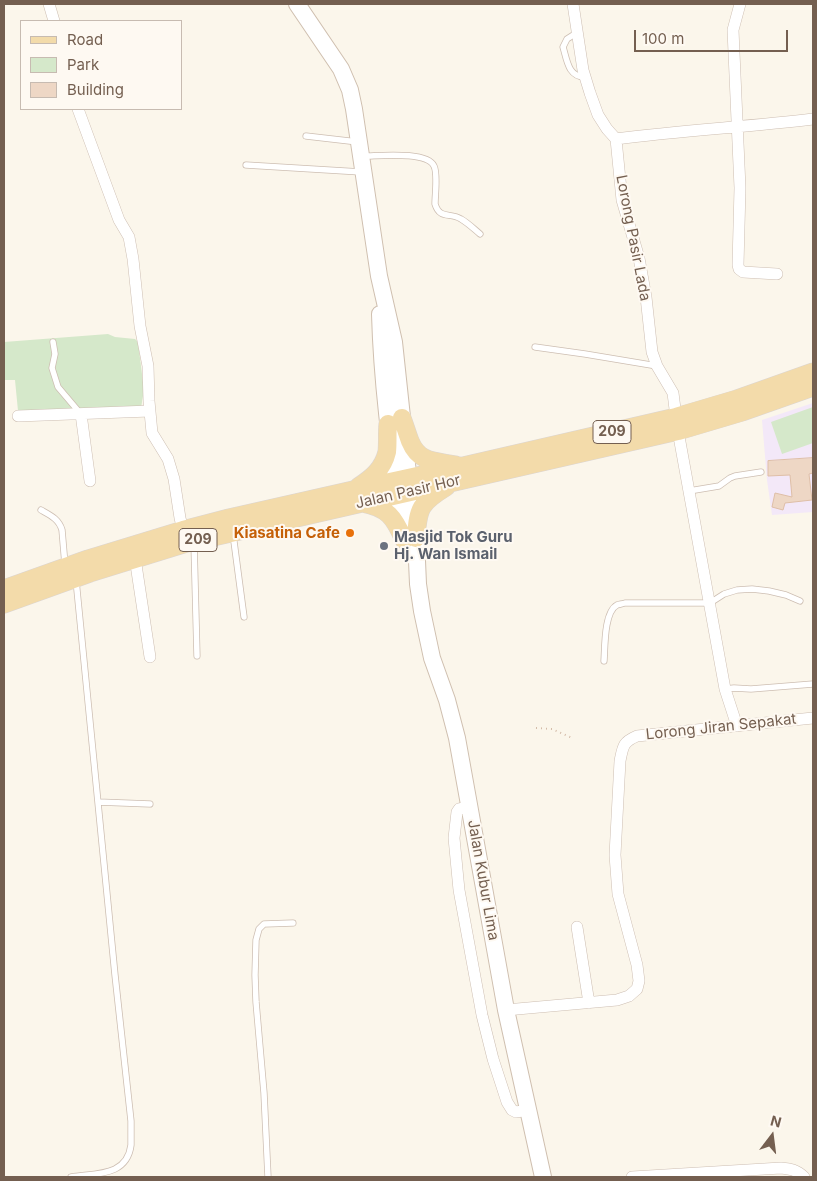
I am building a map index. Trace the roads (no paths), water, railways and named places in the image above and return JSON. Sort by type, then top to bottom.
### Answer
[{"type":"main road","name":"Jalan Kubur Lima","points":[[297,4],[341,70],[350,90],[354,109],[379,276],[394,342],[395,421],[410,539],[422,612],[432,658],[447,700],[457,738],[506,1010],[543,1177]]},
{"type":"main road","name":"Jalan Pasir Hor","points":[[677,424],[737,399],[813,372]]},
{"type":"main road","name":"Jalan Pasir Hor","points":[[4,590],[135,558],[229,518],[403,487],[677,424],[742,412],[813,387]]},
{"type":"main road","points":[[395,421],[415,452],[459,474],[424,503],[410,539],[388,512],[356,496],[381,468],[387,450],[387,433],[395,421]]},
{"type":"main road","name":"Jalan Pasir Hor","points":[[4,604],[140,542],[188,535],[233,532],[356,496]]},
{"type":"street","points":[[50,4],[54,20]]},
{"type":"street","points":[[573,4],[583,70],[598,115],[616,139],[813,119]]},
{"type":"street","points":[[740,4],[733,30],[740,188],[738,265],[739,269],[743,272],[777,274]]},
{"type":"street","points":[[78,110],[120,220],[129,237],[140,326],[148,366],[152,433],[168,459],[174,479],[180,518],[188,535]]},
{"type":"street","name":"Lorong Pasir Lada","points":[[616,139],[622,200],[639,258],[646,297],[652,352],[657,366],[672,393],[725,689],[737,726]]},
{"type":"street","points":[[18,416],[150,411]]},
{"type":"street","points":[[82,414],[90,481]]},
{"type":"street","points":[[135,558],[150,657]]},
{"type":"street","name":"Lorong Jiran Sepakat","points":[[506,1010],[617,1000],[629,996],[637,989],[639,981],[637,965],[618,894],[615,855],[620,761],[622,750],[627,740],[638,736],[813,718]]},
{"type":"street","points":[[469,807],[459,809],[457,812],[454,838],[459,890],[482,1015],[493,1059],[507,1102],[512,1110],[516,1112],[529,1110]]},
{"type":"street","points":[[578,927],[588,1003]]},
{"type":"street","points":[[632,1177],[781,1168],[799,1172],[804,1177]]},
{"type":"lane","points":[[578,32],[567,39],[563,47],[569,66],[574,74],[579,77],[586,77]]},
{"type":"lane","points":[[306,136],[362,156]]},
{"type":"lane","points":[[246,165],[362,156],[417,156],[432,162],[436,168],[435,204],[437,210],[441,214],[459,218],[480,234]]},
{"type":"lane","points":[[53,342],[52,368],[58,388],[82,414]]},
{"type":"lane","points":[[535,347],[657,366]]},
{"type":"lane","points":[[689,491],[719,486],[735,476],[761,472]]},
{"type":"lane","points":[[41,510],[60,524],[70,573],[98,802],[114,976],[131,1121],[131,1145],[128,1156],[119,1168],[105,1174],[87,1174],[71,1177]]},
{"type":"lane","points":[[233,532],[244,617]]},
{"type":"lane","points":[[188,535],[198,656]]},
{"type":"lane","points":[[604,660],[608,617],[617,605],[625,603],[710,603],[724,594],[737,590],[752,589],[769,591],[800,600]]},
{"type":"lane","points":[[725,689],[752,690],[813,684]]},
{"type":"lane","points":[[98,802],[150,804]]},
{"type":"lane","points":[[268,1177],[264,1093],[256,1002],[256,940],[259,929],[264,924],[293,923]]},
{"type":"place","name":"Kiasatina Cafe","points":[[350,533]]},
{"type":"place","name":"Masjid Tok Guru Hj. Wan Ismail","points":[[384,546]]}]
